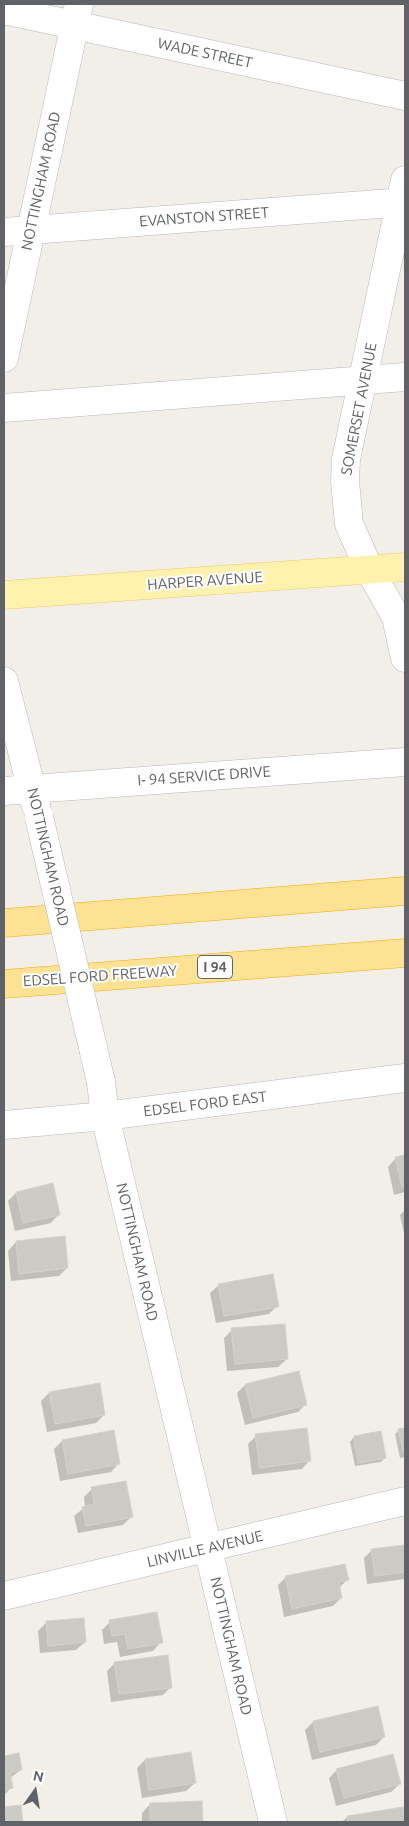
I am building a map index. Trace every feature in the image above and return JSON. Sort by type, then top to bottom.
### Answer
[{"type":"highway","points":[[4,922],[405,891]]},
{"type":"highway","name":"EDSEL FORD FREEWAY","points":[[4,984],[405,953]]},
{"type":"main road","name":"HARPER AVENUE","points":[[4,595],[405,567]]},
{"type":"street","name":"WADE STREET","points":[[4,10],[77,14],[405,96]]},
{"type":"street","name":"NOTTINGHAM ROAD","points":[[4,358],[77,14]]},
{"type":"street","name":"EVANSTON STREET","points":[[4,232],[404,195]]},
{"type":"street","name":"SOMERSET AVENUE","points":[[404,195],[346,459],[345,481],[349,524],[369,569],[396,617],[405,658]]},
{"type":"street","points":[[4,408],[405,377]]},
{"type":"street","name":"NOTTINGHAM ROAD","points":[[4,681],[39,817],[101,1082],[105,1116],[273,1822]]},
{"type":"street","name":"I- 94 SERVICE DRIVE","points":[[4,791],[405,762]]},
{"type":"street","name":"EDSEL FORD EAST","points":[[4,1125],[105,1116],[405,1078]]},
{"type":"street","name":"LINVILLE AVENUE","points":[[4,1596],[405,1501]]},
{"type":"building","points":[[405,1155],[405,1187],[402,1187],[395,1157]]},
{"type":"building","points":[[53,1183],[60,1215],[23,1223],[16,1192]]},
{"type":"building","points":[[65,1236],[68,1268],[19,1274],[16,1241]]},
{"type":"building","points":[[273,1274],[279,1307],[224,1316],[218,1284]]},
{"type":"building","points":[[285,1324],[288,1359],[235,1364],[231,1328]]},
{"type":"building","points":[[299,1371],[307,1405],[253,1418],[245,1384]]},
{"type":"building","points":[[100,1383],[105,1415],[55,1424],[49,1392]]},
{"type":"building","points":[[307,1428],[311,1461],[260,1468],[255,1434]]},
{"type":"building","points":[[405,1428],[405,1454],[404,1455],[398,1429]]},
{"type":"building","points":[[114,1430],[120,1464],[68,1474],[62,1440]]},
{"type":"building","points":[[381,1431],[386,1458],[358,1463],[354,1436]]},
{"type":"building","points":[[126,1481],[133,1517],[86,1526],[82,1507],[94,1504],[91,1487]]},
{"type":"building","points":[[405,1545],[405,1572],[375,1576],[371,1549]]},
{"type":"building","points":[[345,1564],[349,1580],[339,1582],[342,1598],[292,1609],[285,1576]]},
{"type":"building","points":[[157,1612],[163,1643],[128,1649],[125,1634],[112,1636],[109,1620]]},
{"type":"building","points":[[84,1618],[86,1642],[48,1646],[46,1621]]},
{"type":"building","points":[[168,1655],[172,1688],[119,1694],[114,1662]]},
{"type":"building","points":[[378,1706],[385,1737],[320,1752],[313,1721]]},
{"type":"building","points":[[191,1752],[196,1783],[149,1790],[145,1759]]},
{"type":"building","points":[[19,1753],[22,1770],[10,1772],[13,1788],[4,1790],[4,1756]]},
{"type":"building","points":[[393,1754],[401,1784],[344,1798],[336,1769]]},
{"type":"building","points":[[202,1801],[203,1822],[150,1822],[150,1803]]},
{"type":"building","points":[[21,1805],[23,1822],[4,1822],[4,1807]]},
{"type":"building","points":[[403,1807],[405,1822],[348,1822],[347,1816]]}]
